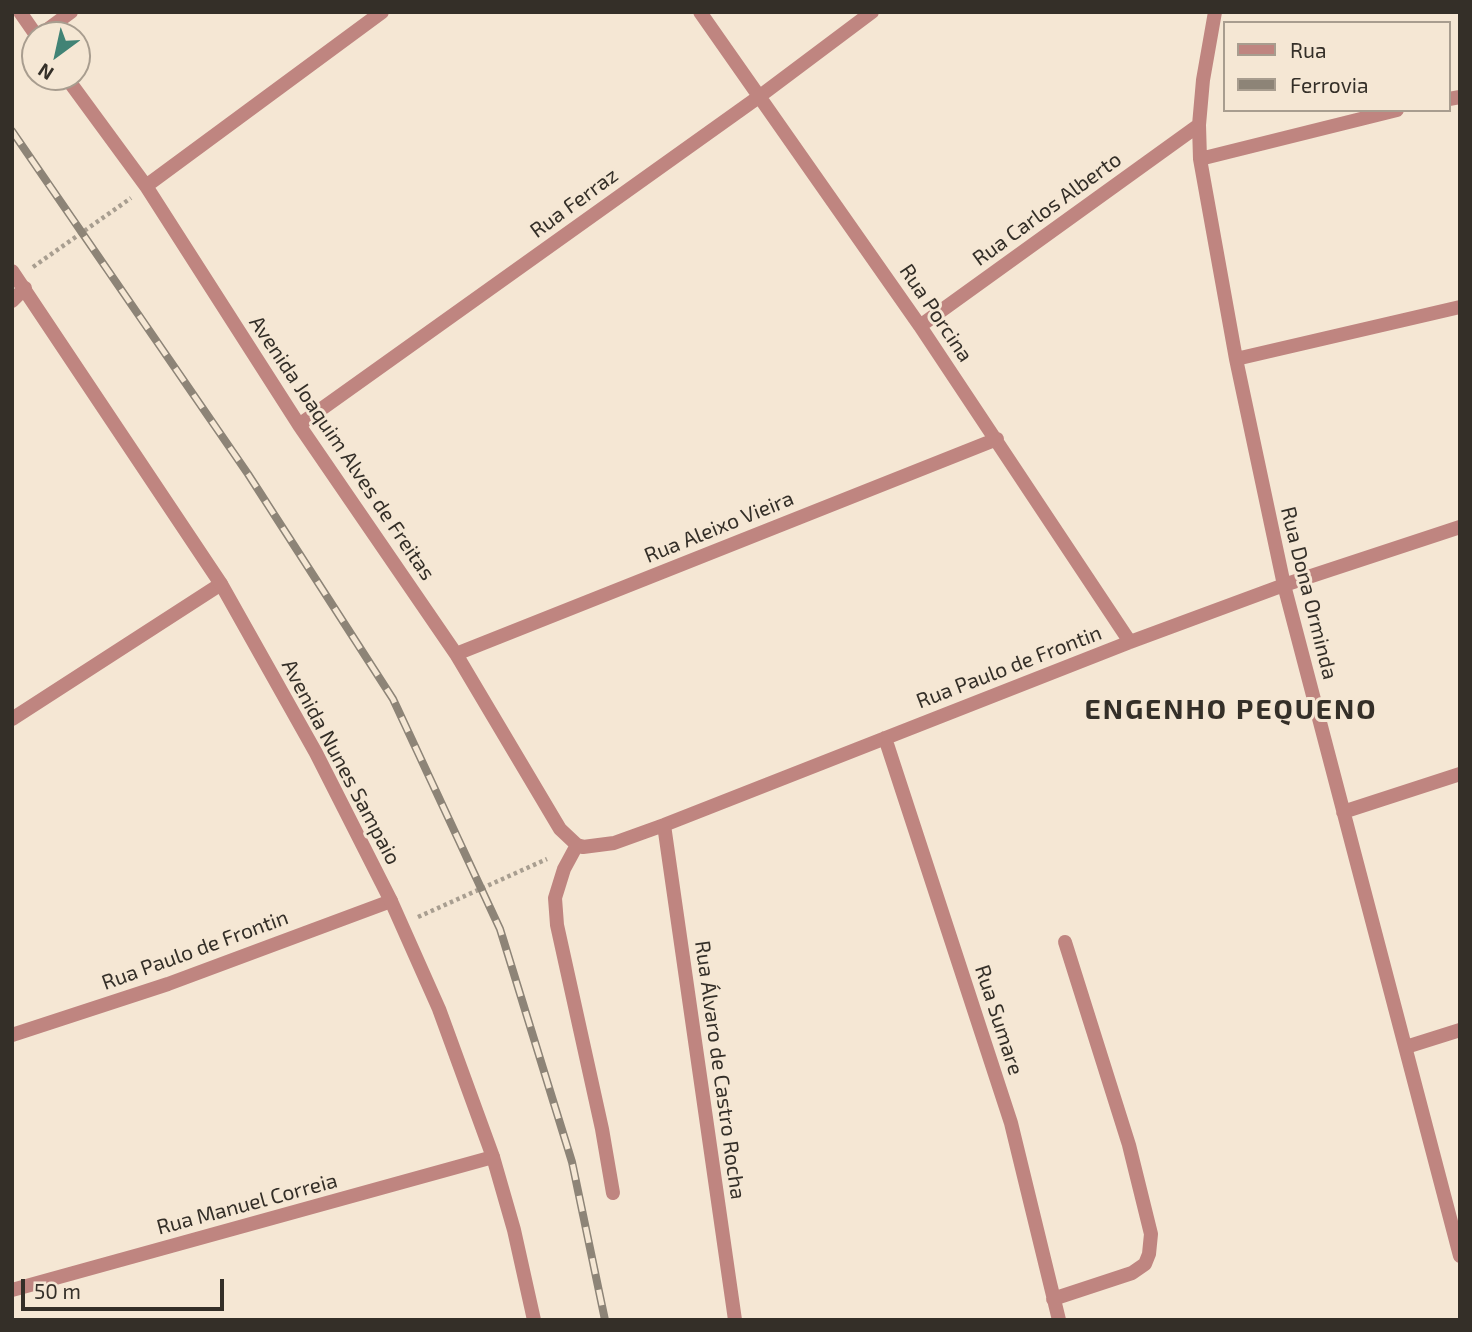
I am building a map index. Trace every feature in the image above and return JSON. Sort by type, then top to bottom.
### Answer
[{"type":"street","points":[[146,186],[382,12]]},
{"type":"street","name":"Rua Porcina","points":[[700,12],[920,326],[1130,642]]},
{"type":"street","name":"Rua Ferraz","points":[[299,425],[760,96],[872,12]]},
{"type":"street","name":"Rua Dona Orminda","points":[[1214,12],[1203,80],[1199,125],[1200,159],[1236,359],[1284,585],[1460,1256]]},
{"type":"street","name":"Avenida Joaquim Alves de Freitas","points":[[76,91],[146,186],[299,425],[456,653],[560,829],[577,845]]},
{"type":"street","points":[[1200,159],[1389,112]]},
{"type":"street","name":"Rua Carlos Alberto","points":[[920,326],[1199,125]]},
{"type":"street","points":[[12,302],[18,279]]},
{"type":"street","name":"Avenida Nunes Sampaio","points":[[18,279],[221,584],[316,753],[391,901],[439,1009],[494,1157],[534,1320]]},
{"type":"street","points":[[1236,359],[1460,307]]},
{"type":"street","name":"Rua Aleixo Vieira","points":[[456,653],[997,439]]},
{"type":"street","name":"Rua Paulo de Frontin","points":[[577,845],[583,848],[602,846],[664,825],[1130,642],[1284,585],[1460,527]]},
{"type":"street","points":[[12,719],[221,584]]},
{"type":"street","name":"Rua Sumare","points":[[886,737],[1011,1123],[1059,1320]]},
{"type":"street","points":[[1343,812],[1460,774]]},
{"type":"street","name":"Rua Álvaro de Castro Rocha","points":[[664,825],[735,1320]]},
{"type":"street","points":[[577,845],[555,898],[556,925],[603,1129],[613,1192]]},
{"type":"street","name":"Rua Paulo de Frontin","points":[[12,1035],[168,984],[391,901]]},
{"type":"street","points":[[1053,1299],[1132,1273],[1145,1264],[1151,1234],[1129,1145],[1065,942]]},
{"type":"street","points":[[1406,1047],[1460,1030]]},
{"type":"street","name":"Rua Manuel Correia","points":[[12,1290],[494,1157]]},
{"type":"path","points":[[18,279],[146,186]]},
{"type":"path","points":[[402,925],[577,845]]},
{"type":"railway","points":[[12,131],[248,474],[393,699],[500,929],[572,1162],[605,1320]]},
{"type":"district","name":"ENGENHO PEQUENO","points":[[1231,710]]}]
